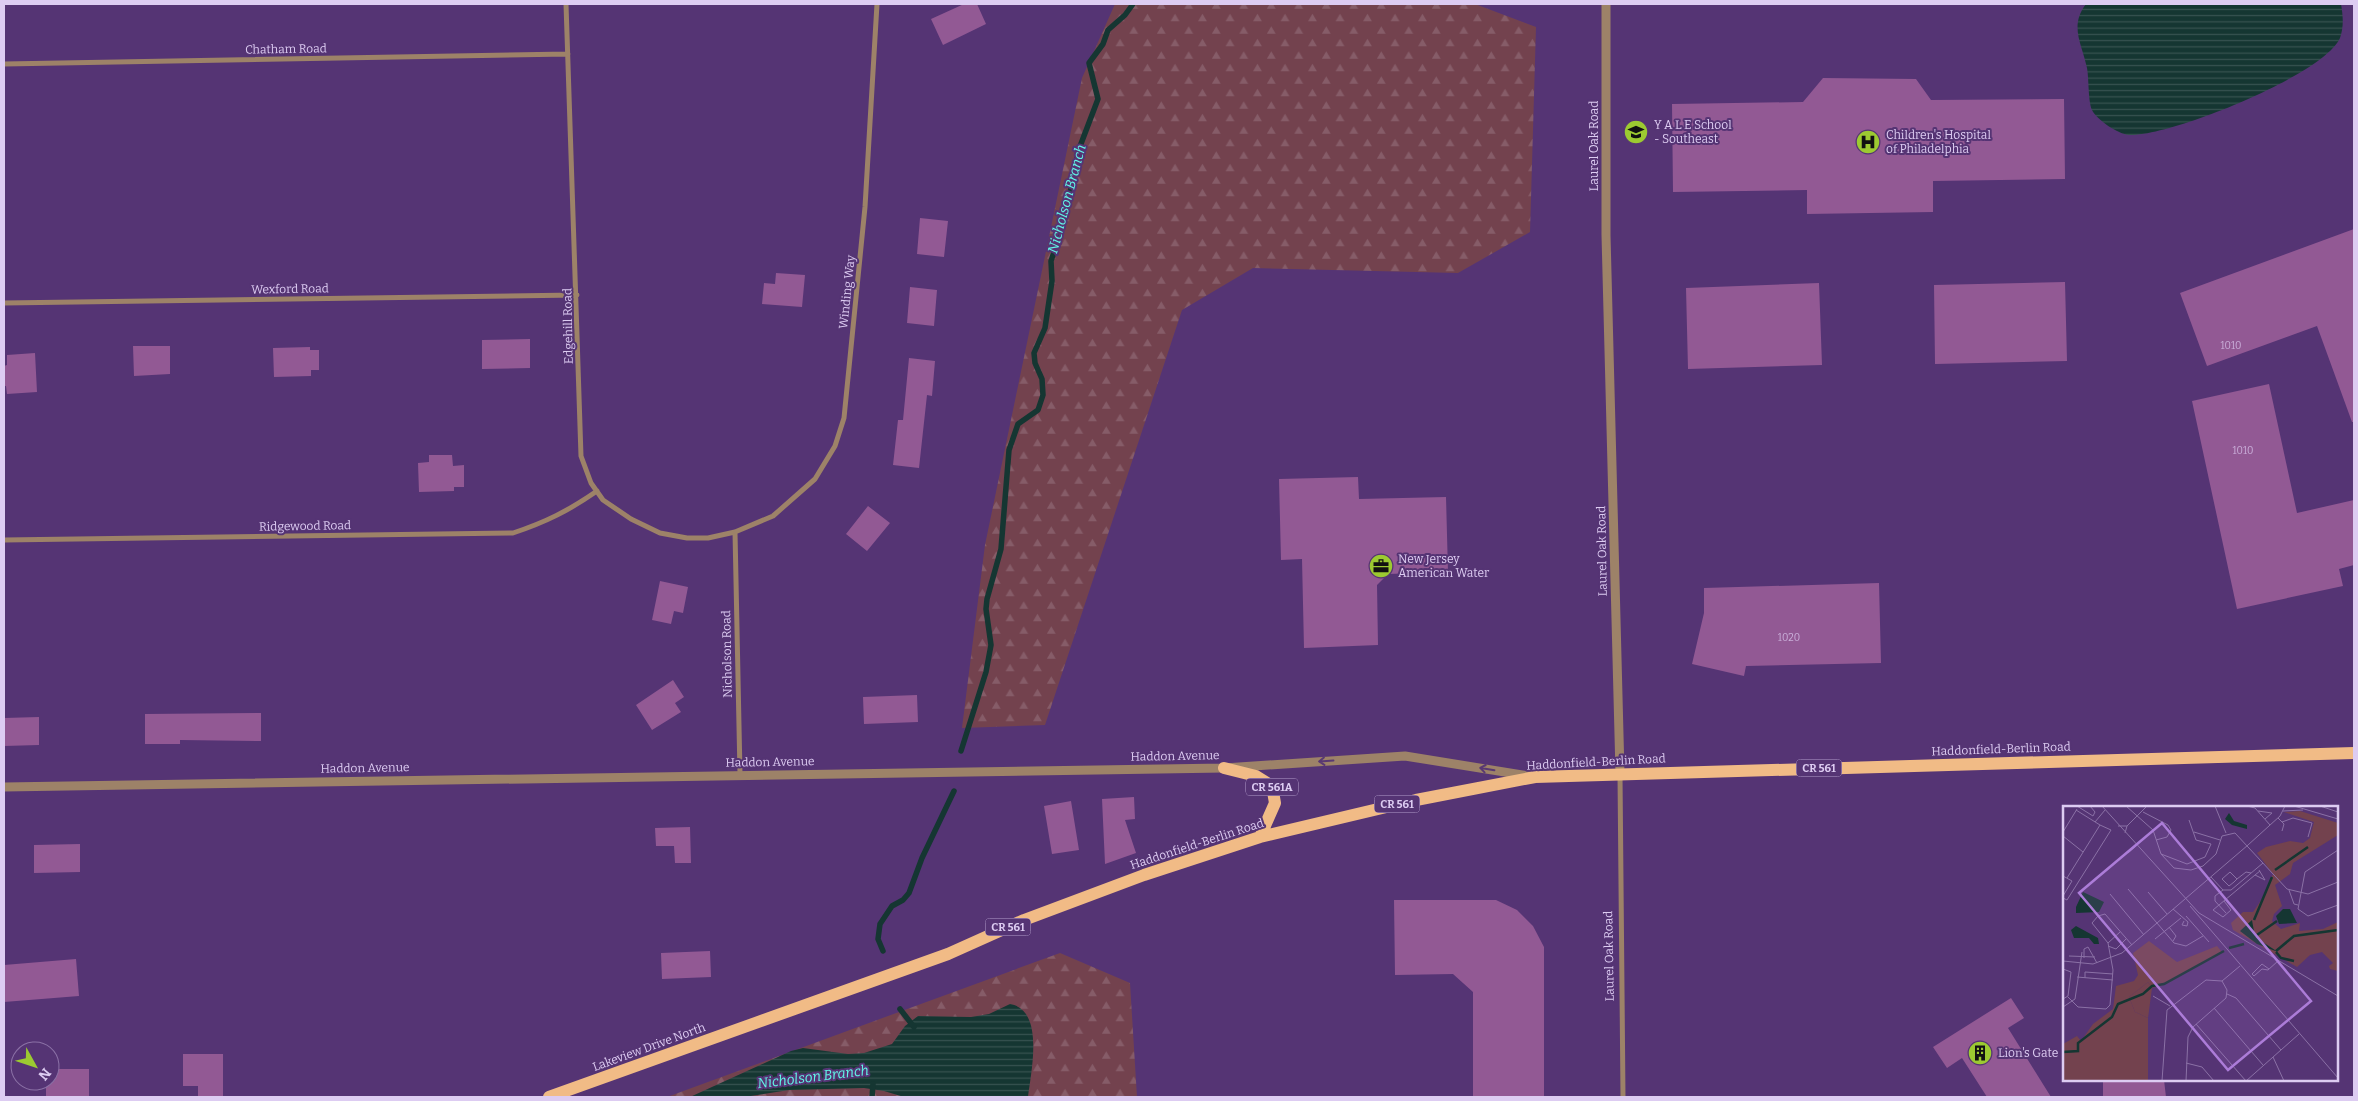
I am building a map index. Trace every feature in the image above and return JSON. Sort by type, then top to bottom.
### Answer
[{"type":"main road","name":"Haddonfield-Berlin Road","points":[[758,1022],[948,954],[1024,920],[1144,875],[1260,837],[1416,800],[1535,777],[2354,753]]},
{"type":"main road","name":"CR 561A","points":[[1224,768],[1256,776],[1272,786],[1275,803],[1260,837]]},
{"type":"main road","name":"Lakeview Drive North","points":[[548,1097],[758,1022]]},
{"type":"street","name":"Edgehill Road","points":[[566,4],[581,456],[591,483],[597,491],[604,500],[630,519],[660,533],[687,538],[708,538],[735,532]]},
{"type":"street","name":"Winding Way","points":[[735,532],[773,516],[815,479],[835,446],[844,418],[866,207],[877,4]]},
{"type":"street","name":"Laurel Oak Road","points":[[1606,4],[1606,235],[1620,774],[1623,1097]]},
{"type":"street","name":"Chatham Road","points":[[4,64],[568,54]]},
{"type":"street","name":"Wexford Road","points":[[4,303],[577,295]]},
{"type":"street","name":"Ridgewood Road","points":[[4,540],[513,533],[548,521],[571,509],[597,491]]},
{"type":"street","name":"Nicholson Road","points":[[735,532],[740,774]]},
{"type":"street","name":"Haddon Avenue","points":[[4,787],[740,774],[1224,768],[1406,756],[1535,777]]},
{"type":"green space","points":[[1115,4],[1475,4],[1536,27],[1530,232],[1458,273],[1253,268],[1182,310],[1045,725],[962,728],[985,545],[1082,78]]},
{"type":"green space","points":[[1060,953],[1130,983],[1137,1097],[667,1097]]},
{"type":"water","points":[[2086,4],[2341,4],[2343,25],[2340,38],[2328,53],[2306,69],[2277,85],[2244,101],[2177,126],[2149,133],[2129,135],[2108,126],[2092,110],[2087,68],[2078,35],[2078,20]]},
{"type":"water","points":[[1010,1004],[1021,1009],[1028,1018],[1032,1029],[1033,1058],[1028,1097],[904,1097],[864,1088],[789,1090],[744,1097],[690,1097],[791,1051],[803,1048],[848,1054],[864,1053],[892,1044],[905,1026],[918,1016],[971,1017],[989,1014]]},
{"type":"building","points":[[964,4],[977,4],[986,24],[943,45],[931,19]]},
{"type":"building","name":"Children's Hospital of Philadelphia","points":[[1823,78],[1916,79],[1931,100],[2064,99],[2065,179],[1933,181],[1933,212],[1807,214],[1807,190],[1673,192],[1672,104],[1803,102]]},
{"type":"building","points":[[920,218],[948,221],[944,257],[917,254]]},
{"type":"building","points":[[2354,229],[2354,422],[2352,422],[2317,326],[2207,366],[2180,293]]},
{"type":"building","points":[[776,273],[805,275],[802,307],[762,304],[764,283],[775,284]]},
{"type":"building","points":[[2065,282],[2067,361],[1935,364],[1934,285]]},
{"type":"building","points":[[1819,283],[1822,365],[1688,369],[1686,288]]},
{"type":"building","points":[[910,287],[937,290],[934,326],[907,323]]},
{"type":"building","points":[[530,339],[530,368],[482,369],[482,340]]},
{"type":"building","points":[[133,346],[170,346],[170,374],[134,376]]},
{"type":"building","points":[[310,347],[310,350],[319,350],[319,370],[311,370],[311,376],[274,377],[273,348]]},
{"type":"building","points":[[35,353],[37,392],[7,394],[6,386],[4,386],[4,366],[7,365],[7,355]]},
{"type":"building","points":[[909,358],[935,361],[932,396],[927,395],[919,468],[893,465],[898,420],[903,420]]},
{"type":"building","points":[[2269,384],[2297,513],[2354,500],[2354,565],[2339,569],[2343,586],[2237,609],[2192,401]]},
{"type":"building","points":[[429,455],[452,455],[453,466],[464,465],[464,487],[454,487],[454,491],[419,492],[418,463],[429,462]]},
{"type":"building","name":"New Jersey American Water","points":[[1358,477],[1359,499],[1446,497],[1448,572],[1388,574],[1377,585],[1378,645],[1304,648],[1302,559],[1281,560],[1279,479]]},
{"type":"building","points":[[868,506],[890,523],[867,551],[846,534]]},
{"type":"building","points":[[660,581],[688,587],[683,613],[674,611],[671,624],[652,620]]},
{"type":"building","points":[[1879,583],[1881,663],[1746,666],[1744,676],[1692,664],[1704,613],[1704,588]]},
{"type":"building","points":[[673,680],[684,697],[675,703],[681,712],[652,730],[636,705]]},
{"type":"building","points":[[917,695],[918,722],[864,724],[863,697]]},
{"type":"building","points":[[261,713],[261,741],[180,740],[180,744],[145,744],[145,714]]},
{"type":"building","points":[[39,717],[39,745],[4,746],[4,718]]},
{"type":"building","points":[[1134,797],[1135,819],[1125,820],[1136,853],[1105,864],[1102,799]]},
{"type":"building","points":[[1071,801],[1079,850],[1052,854],[1044,806]]},
{"type":"building","points":[[690,827],[691,863],[675,863],[674,846],[656,846],[655,828]]},
{"type":"building","points":[[80,844],[80,872],[34,873],[34,845]]},
{"type":"building","points":[[1394,900],[1496,900],[1517,910],[1533,926],[1544,947],[1544,1097],[1473,1097],[1473,992],[1453,974],[1395,975]]},
{"type":"building","points":[[710,951],[711,977],[662,979],[661,953]]},
{"type":"building","points":[[76,959],[79,996],[4,1002],[4,965]]},
{"type":"building","name":"Lion's Gate","points":[[2011,998],[2024,1018],[2008,1028],[2051,1097],[1987,1097],[1962,1058],[1947,1068],[1933,1047]]},
{"type":"building","points":[[183,1054],[223,1054],[223,1097],[198,1097],[198,1086],[183,1086]]},
{"type":"building","points":[[60,1069],[89,1069],[89,1097],[46,1097],[46,1091],[60,1091]]},
{"type":"building","points":[[2103,1081],[2164,1081],[2166,1097],[2103,1097]]},
{"type":"waterway","name":"Nicholson Branch","points":[[961,751],[986,672],[991,645],[986,609],[1001,549],[1009,450],[1018,424],[1038,410],[1043,395],[1042,379],[1035,363],[1034,353],[1045,328],[1052,281],[1051,261],[1064,222],[1079,149],[1098,99],[1089,63],[1103,44],[1108,30],[1125,15],[1133,4]]},
{"type":"waterway","name":"Nicholson Branch","points":[[883,951],[878,939],[880,924],[892,906],[903,900],[909,893],[922,858],[954,791]]},
{"type":"waterway","name":"Nicholson Branch","points":[[900,1009],[914,1027]]},
{"type":"waterway","points":[[872,1097],[873,1084]]},
{"type":"place","name":"Y A L E School - Southeast","points":[[1636,132]]},
{"type":"place","name":"Children's Hospital of Philadelphia","points":[[1868,142]]},
{"type":"place","name":"New Jersey American Water","points":[[1381,566]]},
{"type":"place","name":"Lion's Gate","points":[[1980,1053]]}]
